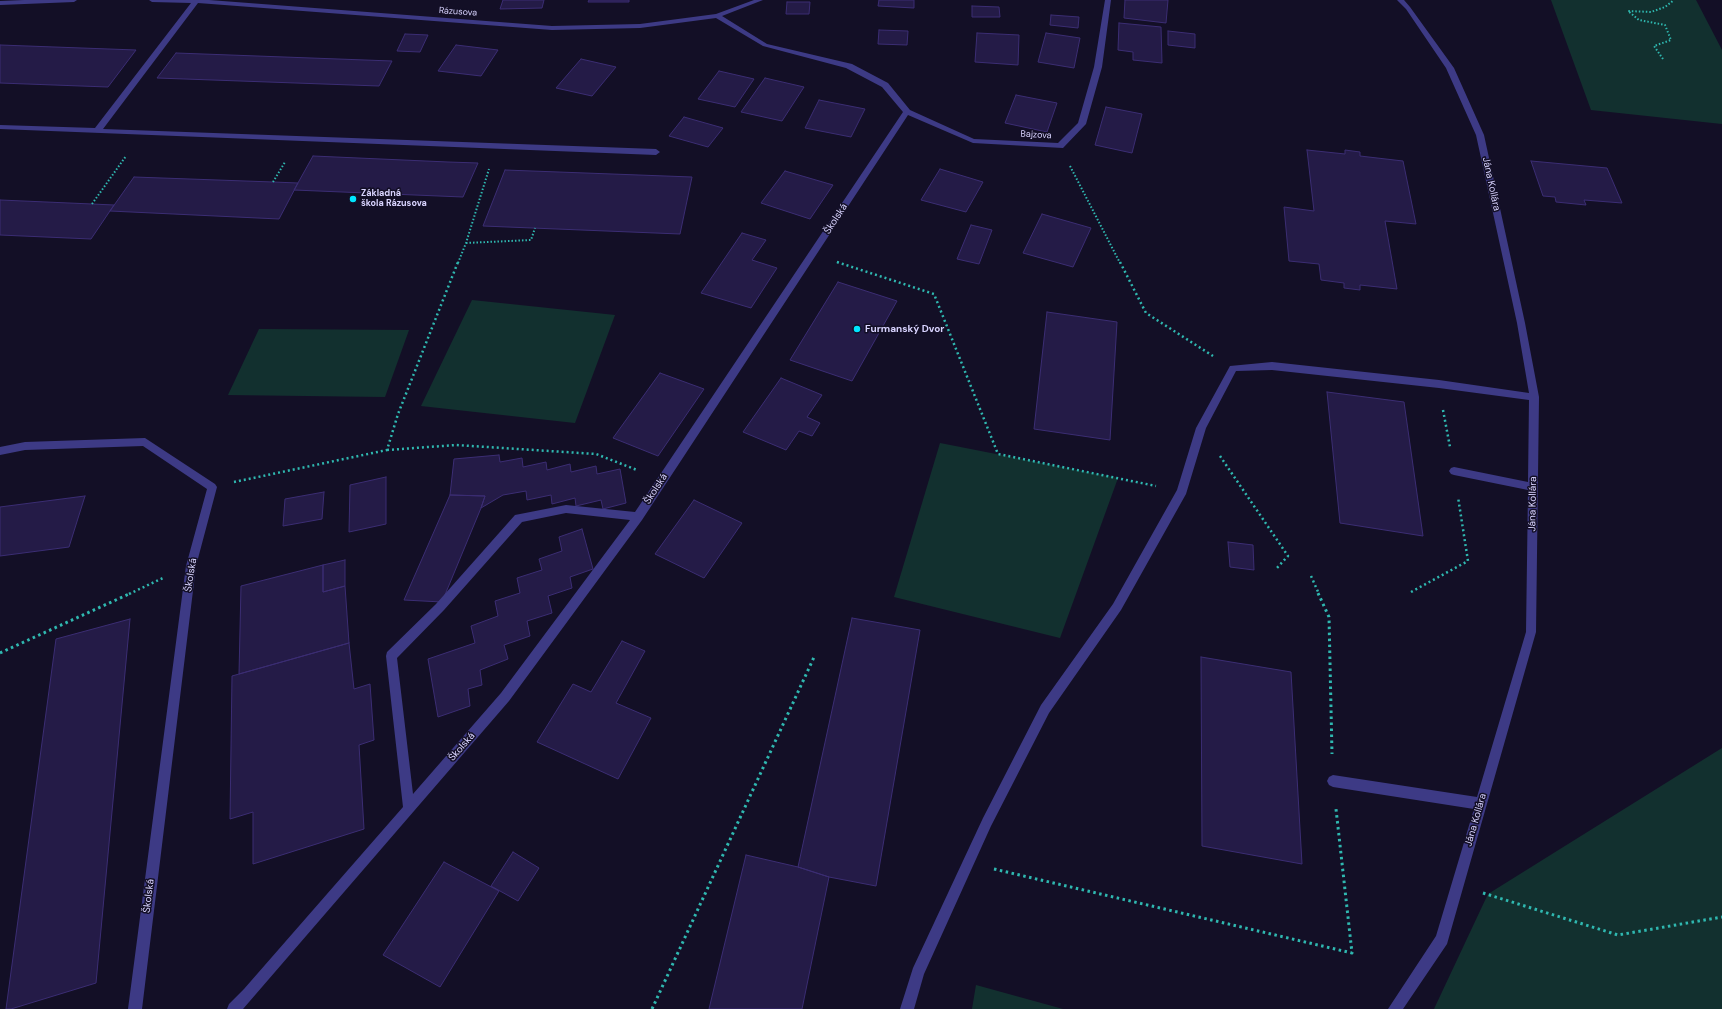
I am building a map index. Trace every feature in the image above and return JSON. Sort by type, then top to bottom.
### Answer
[{"type":"street","points":[[0,2],[74,0]]},
{"type":"street","name":"Rázusova","points":[[152,0],[196,1],[552,28],[640,26],[717,16],[760,0]]},
{"type":"street","name":"Bajzova","points":[[907,112],[973,141],[1060,146],[1082,124],[1098,67],[1108,0]]},
{"type":"street","name":"Jána Kollára","points":[[1395,1009],[1442,939],[1531,632],[1534,397],[1521,323],[1480,135],[1450,68],[1408,8],[1400,0]]},
{"type":"street","points":[[97,131],[196,1]]},
{"type":"street","points":[[717,16],[765,45],[849,66],[885,84],[907,112]]},
{"type":"street","name":"Školská","points":[[234,1009],[249,994],[505,697],[638,517],[907,112]]},
{"type":"street","points":[[0,127],[656,152]]},
{"type":"street","points":[[907,1009],[918,973],[970,863],[987,822],[1045,709],[1117,607],[1182,491],[1201,428],[1233,368],[1272,366],[1439,384],[1534,397]]},
{"type":"street","points":[[0,451],[25,446],[146,442],[212,487]]},
{"type":"street","points":[[1454,471],[1533,487]]},
{"type":"street","name":"Školská","points":[[135,1009],[191,566],[212,487]]},
{"type":"street","points":[[409,809],[391,656],[440,607],[519,518],[566,509],[638,517]]},
{"type":"street","points":[[1333,781],[1481,804]]},
{"type":"path","points":[[1664,59],[1654,46],[1671,40],[1665,25],[1638,20],[1628,11],[1651,12],[1666,7],[1674,0]]},
{"type":"path","points":[[1060,146],[1146,313],[1233,368]]},
{"type":"path","points":[[92,204],[127,154]]},
{"type":"path","points":[[273,182],[285,162]]},
{"type":"path","points":[[387,450],[398,414],[466,243],[490,163]]},
{"type":"path","points":[[466,243],[531,240],[535,228]]},
{"type":"path","points":[[814,254],[934,294],[998,454],[1182,491]]},
{"type":"path","points":[[1411,592],[1468,561],[1439,384]]},
{"type":"path","points":[[1201,428],[1288,556],[1275,570]]},
{"type":"path","points":[[212,487],[387,450],[456,445],[596,454],[632,468]]},
{"type":"path","points":[[0,654],[191,566]]},
{"type":"path","points":[[970,863],[1352,953],[1333,781],[1329,617],[1311,576]]},
{"type":"path","points":[[652,1009],[815,655]]},
{"type":"path","points":[[1458,885],[1618,935],[1722,916]]},
{"type":"green space","points":[[1551,0],[1696,0],[1722,50],[1722,124],[1591,110]]},
{"type":"green space","points":[[472,300],[615,315],[575,423],[421,406]]},
{"type":"green space","points":[[259,329],[409,330],[385,397],[228,395]]},
{"type":"green space","points":[[940,443],[1118,478],[1060,638],[894,597]]},
{"type":"green space","points":[[1722,748],[1722,1009],[1434,1009],[1488,894]]},
{"type":"green space","points":[[976,985],[1063,1009],[972,1009]]},
{"type":"building","points":[[503,0],[544,0],[542,8],[500,9]]},
{"type":"building","points":[[589,0],[629,0],[629,2],[588,2]]},
{"type":"building","points":[[879,0],[914,0],[914,8],[878,6]]},
{"type":"building","points":[[1125,0],[1168,0],[1166,23],[1124,18]]},
{"type":"building","points":[[787,2],[810,2],[809,14],[786,14]]},
{"type":"building","points":[[972,6],[999,7],[1000,17],[972,17]]},
{"type":"building","points":[[1051,15],[1079,17],[1078,28],[1050,25]]},
{"type":"building","points":[[1119,23],[1161,27],[1162,63],[1133,60],[1133,52],[1118,50]]},
{"type":"building","points":[[879,30],[908,31],[907,45],[878,44]]},
{"type":"building","points":[[1168,31],[1195,34],[1195,48],[1168,45]]},
{"type":"building","points":[[977,33],[1019,35],[1018,65],[975,62]]},
{"type":"building","points":[[1046,33],[1080,38],[1074,68],[1038,62]]},
{"type":"building","points":[[405,34],[428,35],[420,52],[397,51]]},
{"type":"building","points":[[0,45],[136,50],[108,87],[0,83]]},
{"type":"building","points":[[456,45],[498,50],[481,76],[438,71]]},
{"type":"building","points":[[176,53],[392,61],[379,86],[157,78]]},
{"type":"building","points":[[581,59],[616,67],[592,96],[556,88]]},
{"type":"building","points":[[719,71],[754,79],[735,107],[698,99]]},
{"type":"building","points":[[765,78],[804,87],[782,121],[741,112]]},
{"type":"building","points":[[1016,95],[1057,103],[1047,132],[1005,123]]},
{"type":"building","points":[[819,100],[865,109],[851,137],[805,128]]},
{"type":"building","points":[[1106,107],[1142,114],[1132,153],[1095,145]]},
{"type":"building","points":[[684,117],[723,128],[708,147],[669,136]]},
{"type":"building","points":[[1307,150],[1345,154],[1345,150],[1360,152],[1360,156],[1403,161],[1416,224],[1385,221],[1397,289],[1360,285],[1360,290],[1344,288],[1344,283],[1321,280],[1319,264],[1289,261],[1284,207],[1314,211]]},
{"type":"building","points":[[313,156],[478,163],[463,197],[294,190]]},
{"type":"building","points":[[1531,161],[1607,168],[1622,203],[1584,200],[1586,205],[1556,202],[1555,197],[1543,196]]},
{"type":"building","points":[[940,169],[983,182],[966,212],[921,200]]},
{"type":"building","points":[[505,170],[692,177],[680,234],[483,226]]},
{"type":"building","points":[[785,171],[833,185],[810,219],[761,203]]},
{"type":"building","points":[[134,177],[298,183],[279,219],[110,211]]},
{"type":"building","points":[[0,200],[114,205],[91,239],[0,235]]},
{"type":"building","points":[[1042,214],[1091,228],[1073,267],[1023,253]]},
{"type":"building","points":[[971,225],[992,230],[979,264],[957,259]]},
{"type":"building","points":[[742,233],[766,240],[752,260],[777,268],[751,308],[701,293]]},
{"type":"building","points":[[838,282],[897,301],[852,381],[790,360]]},
{"type":"building","points":[[1047,312],[1117,322],[1110,440],[1034,429]]},
{"type":"building","points":[[660,373],[704,389],[658,456],[613,438]]},
{"type":"building","points":[[781,378],[822,395],[807,417],[820,423],[812,436],[799,431],[786,450],[743,432]]},
{"type":"building","points":[[1327,392],[1404,402],[1423,536],[1340,523]]},
{"type":"building","points":[[499,455],[500,462],[522,458],[523,467],[546,462],[547,470],[570,464],[571,472],[596,466],[597,474],[620,469],[626,503],[603,509],[601,500],[576,506],[575,498],[552,504],[551,495],[527,500],[526,491],[503,495],[481,508],[485,496],[450,495],[454,459]]},
{"type":"building","points":[[386,477],[386,524],[349,532],[350,485]]},
{"type":"building","points":[[324,492],[322,519],[283,526],[285,499]]},
{"type":"building","points":[[450,495],[485,496],[442,602],[404,600]]},
{"type":"building","points":[[85,496],[69,547],[0,556],[0,507]]},
{"type":"building","points":[[694,500],[742,523],[704,578],[655,554]]},
{"type":"building","points":[[582,529],[593,569],[570,577],[572,588],[548,596],[552,613],[527,621],[530,636],[504,645],[508,659],[480,670],[482,685],[468,689],[470,706],[438,717],[428,659],[475,643],[471,626],[498,616],[495,601],[520,593],[517,578],[542,570],[539,559],[562,551],[559,537]]},
{"type":"building","points":[[1228,542],[1253,545],[1254,570],[1230,567]]},
{"type":"building","points":[[345,560],[345,586],[323,592],[323,565]]},
{"type":"building","points":[[323,565],[323,592],[345,586],[349,643],[239,674],[241,586]]},
{"type":"building","points":[[852,618],[920,630],[876,886],[829,877],[798,867]]},
{"type":"building","points":[[130,619],[96,983],[11,1009],[6,1009],[56,639]]},
{"type":"building","points":[[622,641],[645,651],[616,703],[651,718],[618,779],[537,742],[573,684],[591,692]]},
{"type":"building","points":[[349,643],[354,689],[370,684],[374,740],[359,745],[364,829],[253,864],[253,812],[230,819],[232,676]]},
{"type":"building","points":[[1201,657],[1291,672],[1302,864],[1202,846]]},
{"type":"building","points":[[513,852],[539,868],[518,901],[491,886]]},
{"type":"building","points":[[746,855],[798,867],[829,877],[802,1009],[709,1009]]},
{"type":"building","points":[[444,862],[499,891],[440,987],[383,955]]},
{"type":"place","name":"Základná škola Rázusova","points":[[353,199]]},
{"type":"place","name":"Furmanský Dvor","points":[[857,329]]}]
